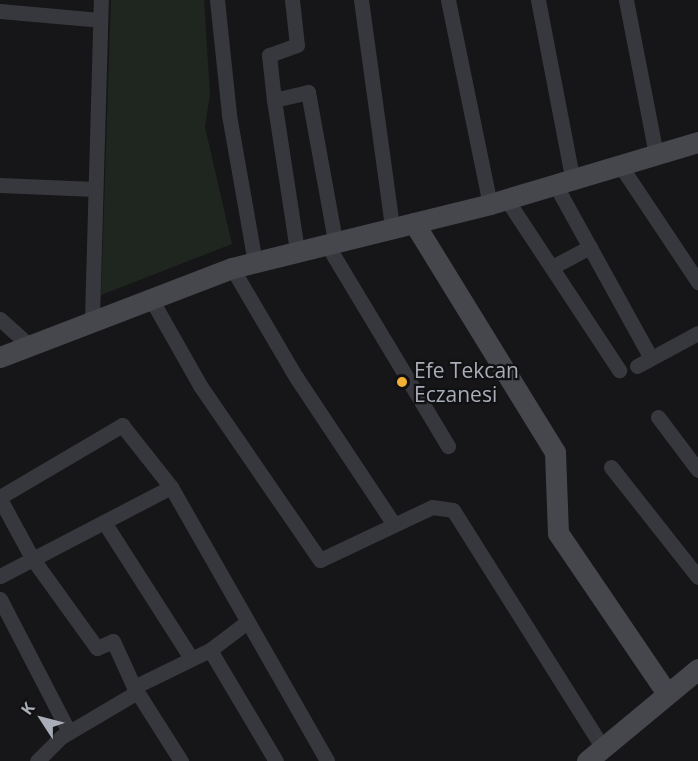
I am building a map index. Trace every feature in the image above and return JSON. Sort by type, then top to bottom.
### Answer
[{"type":"main road","points":[[0,357],[27,343],[92,318],[232,268],[392,226],[414,223],[498,202],[698,142]]},
{"type":"main road","points":[[414,223],[555,452],[558,533],[666,692]]},
{"type":"main road","points":[[595,754],[666,692],[698,669]]},
{"type":"street","points":[[92,318],[101,0]]},
{"type":"street","points":[[217,0],[229,115],[255,261]]},
{"type":"street","points":[[292,0],[297,45],[269,55],[297,250]]},
{"type":"street","points":[[361,0],[392,226]]},
{"type":"street","points":[[448,0],[498,202],[552,267],[619,370]]},
{"type":"street","points":[[538,0],[565,183],[590,247],[651,358]]},
{"type":"street","points":[[626,0],[657,154]]},
{"type":"street","points":[[0,11],[100,20]]},
{"type":"street","points":[[274,100],[308,92],[330,242],[448,446]]},
{"type":"street","points":[[620,165],[698,282]]},
{"type":"street","points":[[0,185],[95,189]]},
{"type":"street","points":[[552,267],[590,247]]},
{"type":"street","points":[[232,268],[296,377],[393,523]]},
{"type":"street","points":[[150,297],[201,387],[320,560],[393,523],[432,507],[453,510],[595,754]]},
{"type":"street","points":[[0,318],[27,343]]},
{"type":"street","points":[[637,366],[698,333]]},
{"type":"street","points":[[658,417],[698,470]]},
{"type":"street","points":[[174,759],[135,689],[113,641],[98,648],[32,558],[0,498],[122,425],[171,487],[327,761]]},
{"type":"street","points":[[610,467],[698,577]]},
{"type":"street","points":[[0,576],[171,487]]},
{"type":"street","points":[[104,522],[192,658]]},
{"type":"street","points":[[0,599],[69,732]]},
{"type":"street","points":[[37,761],[69,732],[135,689],[210,650],[247,622]]},
{"type":"street","points":[[210,650],[276,761]]},
{"type":"shaded area","points":[[111,0],[204,0],[210,94],[205,127],[232,244],[101,295]]},
{"type":"place","name":"Efe Tekcan Eczanesi","points":[[402,382]]}]
